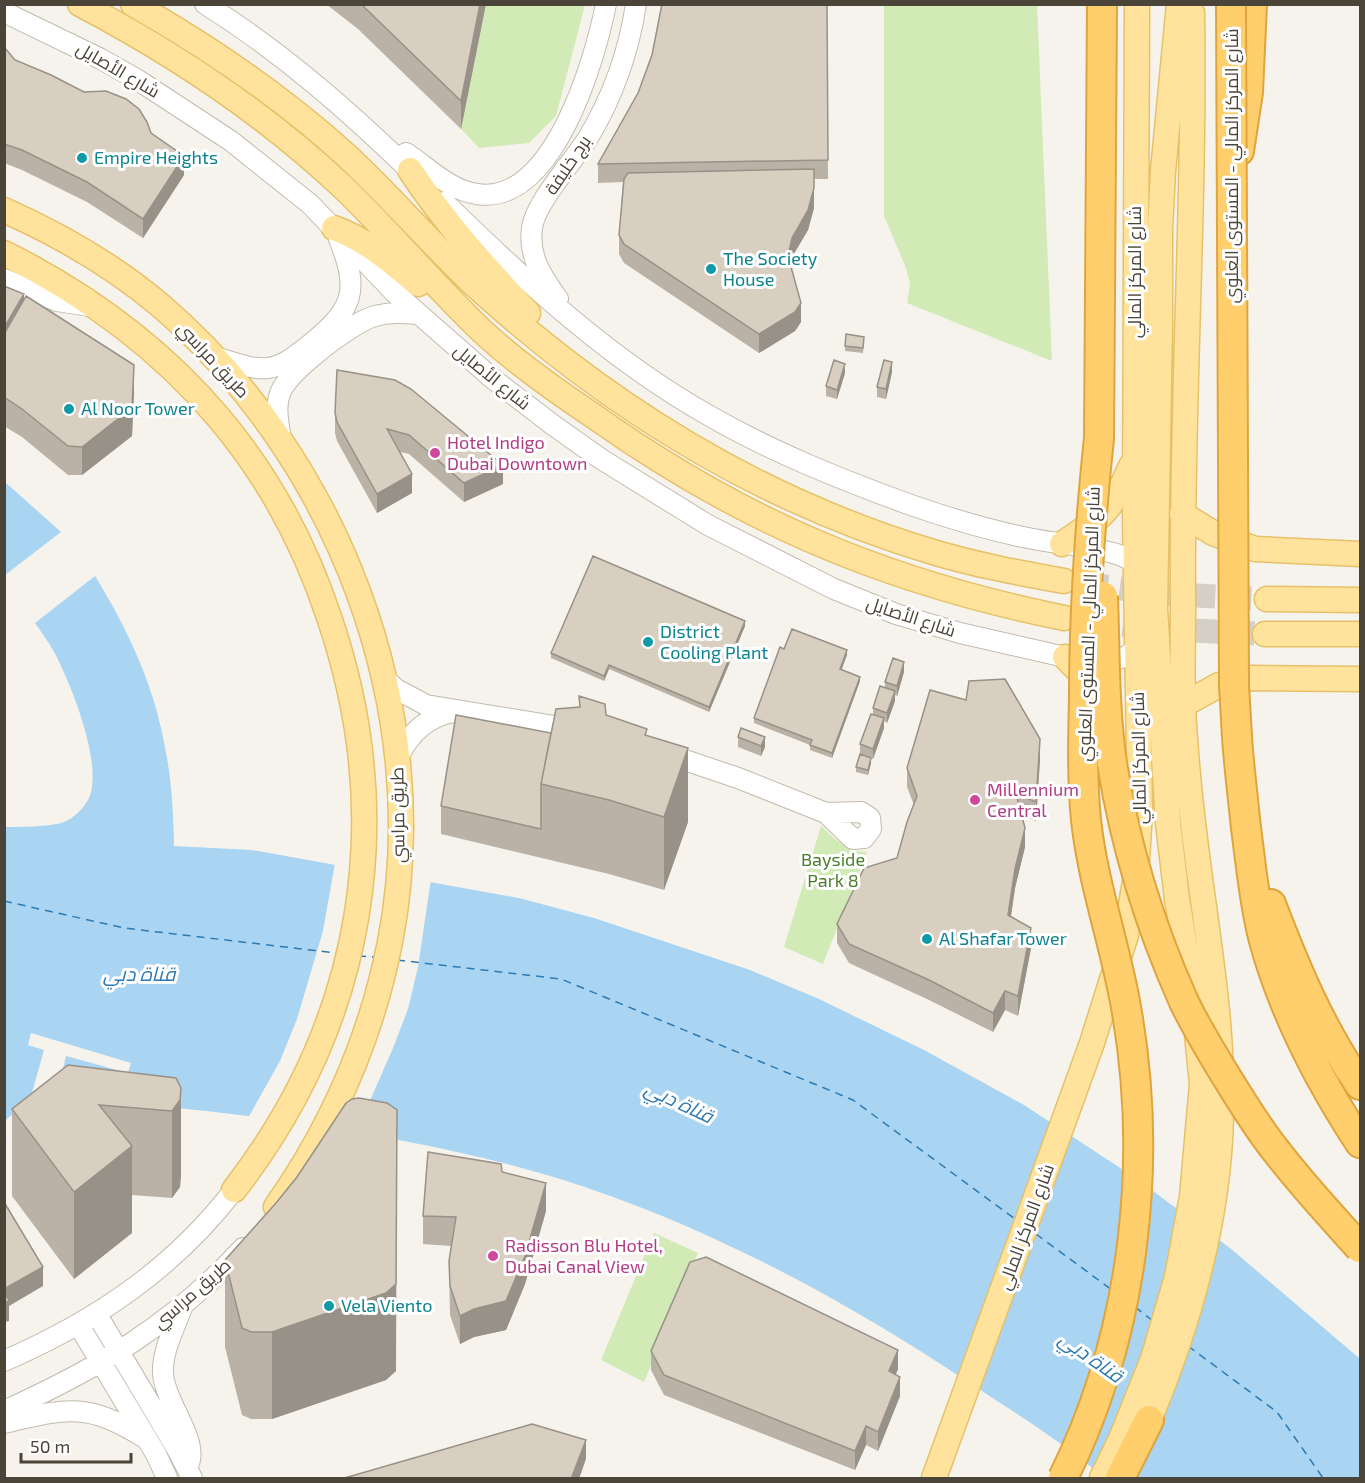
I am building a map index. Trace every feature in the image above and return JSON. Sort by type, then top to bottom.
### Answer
[{"type":"highway","name":"شارع المركز المالي - المستوى العلوي","points":[[1063,1479],[1093,1408],[1115,1335],[1130,1255],[1137,1184],[1137,1113],[1132,1042],[1121,978],[1092,856],[1083,784],[1086,598],[1099,438],[1102,4]]},
{"type":"highway","name":"شارع المركز المالي - المستوى العلوي","points":[[1231,4],[1234,685],[1247,831]]},
{"type":"highway","points":[[1233,180],[1245,122],[1252,4]]},
{"type":"highway","points":[[1099,438],[1108,721],[1112,763],[1132,857],[1147,908],[1185,1003],[1204,1040],[1249,1113],[1283,1160],[1360,1248]]},
{"type":"highway","points":[[1247,831],[1270,901],[1301,979],[1327,1032],[1360,1085]]},
{"type":"highway","points":[[1247,831],[1263,936],[1281,993],[1318,1075],[1360,1143]]},
{"type":"highway","points":[[1120,1479],[1149,1420]]},
{"type":"highway","points":[[1131,1479],[1149,1420]]},
{"type":"main road","name":"شارع الأصايل","points":[[80,4],[160,48],[275,128],[346,190],[483,332],[566,398],[650,455],[719,496],[826,548],[920,582],[1064,618]]},
{"type":"main road","points":[[133,4],[244,74],[314,127],[369,178],[477,287],[549,348],[627,406],[692,447],[810,508],[892,539],[1010,571],[1064,581]]},
{"type":"main road","name":"شارع المركز المالي","points":[[934,1479],[1092,1043],[1126,935],[1132,905],[1139,844],[1140,783],[1149,672],[1138,647],[1135,563],[1137,4]]},
{"type":"main road","points":[[1102,1479],[1149,1370],[1177,1277],[1192,1197],[1202,1084],[1196,1015],[1177,899],[1162,747],[1149,672],[1155,608],[1160,210],[1179,4]]},
{"type":"main road","points":[[1149,1420],[1183,1333],[1194,1291],[1212,1205],[1221,1117],[1213,968],[1196,847],[1183,705],[1182,514],[1190,172],[1191,4]]},
{"type":"main road","points":[[410,170],[429,199],[472,254],[562,347],[583,375]]},
{"type":"main road","name":"طريق مراسي","points":[[4,210],[66,240],[129,281],[180,324],[214,357],[260,412],[281,441],[315,497],[344,555],[363,606],[384,678],[398,763],[401,803],[399,871],[390,939],[364,1039],[338,1102],[306,1163],[264,1224]]},
{"type":"main road","points":[[334,228],[350,234],[377,250],[439,303],[483,332]]},
{"type":"main road","name":"طريق مراسي","points":[[4,253],[68,288],[142,341],[173,369],[218,416],[262,475],[285,514],[322,595],[348,681],[364,771],[363,866],[354,930],[339,992],[316,1052],[288,1111],[259,1157],[234,1190]]},
{"type":"main road","points":[[1062,544],[1106,512],[1120,492],[1134,458]]},
{"type":"main road","points":[[1182,514],[1219,537],[1255,549],[1360,554]]},
{"type":"main road","points":[[1267,599],[1360,600]]},
{"type":"main road","points":[[1265,634],[1360,634]]},
{"type":"main road","points":[[1065,657],[1105,702],[1140,783]]},
{"type":"main road","points":[[1183,705],[1219,685],[1248,678],[1360,679]]},
{"type":"street","points":[[205,4],[279,55],[326,92],[510,267],[572,318],[624,360],[708,416],[786,455],[848,482],[940,515],[1005,533],[1116,554],[1135,563],[1146,579],[1155,608],[1149,629],[1138,647]]},
{"type":"street","points":[[370,132],[409,155],[461,191],[479,195],[497,194],[514,188],[528,177],[545,156],[573,110],[593,60],[606,4]]},
{"type":"street","points":[[626,4],[627,49]]},
{"type":"street","name":"برج خليفة","points":[[572,318],[540,273],[531,242],[532,225],[537,210],[572,163],[594,127],[627,49],[636,4]]},
{"type":"street","name":"شارع الأصايل","points":[[4,12],[64,39],[101,59],[203,121],[267,168],[310,204],[417,314],[493,380],[553,425],[650,491],[752,549],[834,589],[896,614],[960,633],[1065,657],[1115,660],[1127,656],[1138,647]]},
{"type":"street","points":[[214,357],[256,368],[278,366],[288,361],[331,327],[341,316],[348,302],[351,287],[346,257],[334,228]]},
{"type":"street","points":[[4,279],[57,301],[97,307]]},
{"type":"street","points":[[281,441],[278,416],[279,399],[285,383],[296,371],[362,321],[386,313],[417,314]]},
{"type":"street","points":[[384,678],[410,698],[426,705],[540,722],[600,735]]},
{"type":"street","points":[[398,763],[408,739],[422,725],[445,713],[458,711]]},
{"type":"street","points":[[650,748],[738,778],[826,813]]},
{"type":"street","name":"طريق مراسي","points":[[4,1361],[78,1324],[127,1294],[161,1268],[199,1232],[234,1190]]},
{"type":"street","name":"طريق مراسي","points":[[4,1411],[120,1352],[183,1306],[219,1273],[264,1224]]},
{"type":"street","points":[[183,1306],[166,1350],[163,1371],[167,1395],[190,1444],[190,1473]]},
{"type":"street","points":[[96,1313],[190,1473]]},
{"type":"street","points":[[78,1324],[146,1438],[167,1479]]},
{"type":"street","points":[[4,1422],[73,1410],[113,1420],[146,1438]]},
{"type":"green space","points":[[486,5],[585,5],[556,116],[529,143],[479,148],[461,129]]},
{"type":"green space","points":[[884,5],[1037,5],[1052,361],[907,303],[910,284],[906,268],[884,216]]},
{"type":"green space","name":"Bayside Park 8","points":[[821,826],[847,847],[867,852],[823,964],[784,947]]},
{"type":"green space","points":[[654,1233],[698,1253],[644,1382],[601,1360]]},
{"type":"water","points":[[5,482],[61,532],[5,575]]},
{"type":"water","name":"قناة دبي","points":[[95,576],[131,642],[155,705],[169,772],[174,846],[252,850],[519,898],[594,918],[750,970],[819,999],[924,1050],[1024,1105],[1134,1177],[1230,1248],[1359,1358],[1360,1478],[1104,1478],[1038,1428],[920,1351],[821,1292],[770,1265],[665,1217],[611,1196],[495,1161],[400,1140],[304,1124],[208,1111],[111,1103],[46,1102],[5,1139],[5,827],[43,826],[68,820],[81,810],[87,801],[93,777],[87,739],[75,699],[53,650],[35,623]]},
{"type":"pier","points":[[335,863],[431,879],[418,967],[408,1009],[355,1135],[248,1118],[280,1061],[297,1019],[323,931]]},
{"type":"pier","points":[[31,1033],[131,1063],[128,1073],[66,1056],[55,1102],[5,1139],[5,1121],[31,1096],[44,1050],[28,1045]]},
{"type":"building","points":[[361,4],[480,4],[461,101]]},
{"type":"building","points":[[662,4],[827,4],[828,160],[598,164],[638,93],[652,55]]},
{"type":"building","name":"Empire Heights","points":[[4,47],[15,60],[84,92],[106,91],[126,99],[139,109],[151,133],[184,156],[143,219],[87,182],[22,150],[4,144]]},
{"type":"building","name":"The Society House","points":[[814,169],[814,188],[808,210],[792,238],[788,256],[801,303],[795,312],[759,334],[624,244],[619,235],[624,179],[628,173]]},
{"type":"building","points":[[4,286],[24,294],[4,328]]},
{"type":"building","name":"Al Noor Tower","points":[[26,296],[134,365],[132,408],[82,447],[68,446],[4,397],[4,334]]},
{"type":"building","points":[[846,334],[864,337],[863,348],[845,346]]},
{"type":"building","points":[[834,360],[845,364],[837,390],[826,386]]},
{"type":"building","points":[[884,360],[892,362],[886,389],[877,387]]},
{"type":"building","name":"Hotel Indigo Dubai Downtown","points":[[337,370],[395,380],[411,389],[503,465],[464,483],[409,435],[387,429],[412,474],[377,494],[337,422],[335,413]]},
{"type":"building","name":"District Cooling Plant","points":[[593,556],[745,621],[709,707],[609,665],[604,676],[551,653]]},
{"type":"building","points":[[792,629],[847,650],[840,669],[860,677],[832,753],[810,745],[812,740],[754,718],[780,647],[784,649]]},
{"type":"building","points":[[893,658],[904,662],[897,686],[885,682]]},
{"type":"building","points":[[1005,679],[1040,739],[1036,802],[1016,794],[1025,828],[1015,869],[1008,915],[1031,928],[1018,996],[1005,991],[993,1013],[929,980],[849,944],[837,924],[864,868],[897,858],[917,796],[907,768],[930,690],[966,700],[969,681]]},
{"type":"building","points":[[880,686],[895,691],[887,713],[873,708]]},
{"type":"building","points":[[579,696],[605,704],[606,715],[647,729],[645,735],[688,748],[664,817],[609,800],[541,784],[556,709],[580,707]]},
{"type":"building","points":[[871,714],[884,718],[873,749],[860,744]]},
{"type":"building","points":[[456,715],[551,733],[541,784],[541,829],[441,806]]},
{"type":"building","points":[[741,728],[765,737],[761,746],[738,737]]},
{"type":"building","points":[[860,754],[871,758],[868,770],[856,767]]},
{"type":"building","points":[[68,1065],[176,1078],[181,1088],[180,1100],[172,1111],[99,1105],[132,1146],[74,1192],[12,1109]]},
{"type":"building","points":[[359,1098],[387,1103],[397,1110],[396,1284],[386,1293],[272,1332],[251,1332],[242,1328],[225,1260],[297,1177],[346,1103]]},
{"type":"building","name":"Radisson Blu Hotel, Dubai Canal View","points":[[428,1152],[501,1164],[502,1172],[546,1183],[525,1256],[506,1301],[474,1309],[460,1316],[450,1286],[449,1261],[456,1217],[423,1216]]},
{"type":"building","points":[[4,1202],[43,1267],[4,1289]]},
{"type":"building","points":[[706,1257],[898,1350],[889,1371],[900,1377],[878,1432],[866,1426],[855,1451],[664,1375],[651,1351],[690,1262]]},
{"type":"building","points":[[4,1291],[9,1301],[4,1303]]},
{"type":"building","points":[[532,1424],[586,1440],[571,1479],[341,1479]]},
{"type":"ferry route","points":[[4,901],[124,928],[336,953]]},
{"type":"ferry route","points":[[358,956],[375,957]]},
{"type":"ferry route","points":[[397,960],[561,979],[853,1100],[1015,1219]]},
{"type":"ferry route","points":[[1036,1234],[1112,1290]]},
{"type":"ferry route","points":[[1135,1307],[1153,1321]]},
{"type":"ferry route","points":[[1188,1346],[1277,1412],[1323,1478]]},
{"type":"tunnel","points":[[1084,584],[1165,594],[1267,599]]},
{"type":"tunnel","points":[[1087,621],[1165,629],[1265,634]]},
{"type":"place","name":"Empire Heights","points":[[82,158]]},
{"type":"place","name":"The Society House","points":[[711,269]]},
{"type":"place","name":"Al Noor Tower","points":[[69,409]]},
{"type":"place","name":"Hotel Indigo Dubai Downtown","points":[[435,453]]},
{"type":"place","name":"District Cooling Plant","points":[[648,642]]},
{"type":"place","name":"Millennium Central","points":[[975,800]]},
{"type":"place","name":"Al Shafar Tower","points":[[927,939]]},
{"type":"place","name":"Radisson Blu Hotel, Dubai Canal View","points":[[493,1256]]},
{"type":"place","name":"Vela Viento","points":[[329,1306]]}]
